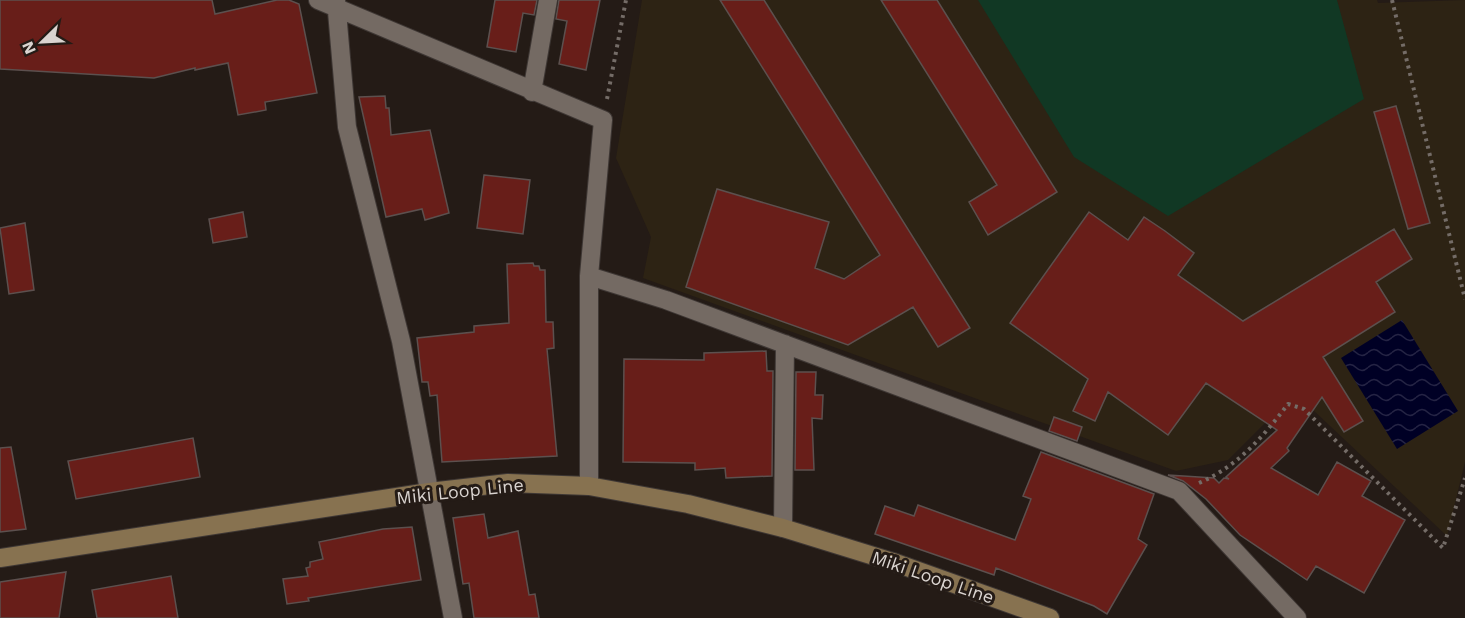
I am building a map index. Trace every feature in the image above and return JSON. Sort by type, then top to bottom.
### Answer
[{"type":"main road","name":"Miki Loop Line","points":[[0,558],[429,492],[508,483],[589,486],[687,504],[783,528],[893,562],[1050,618]]},
{"type":"street","points":[[318,0],[336,3],[532,92],[603,120],[589,276],[589,486]]},
{"type":"street","points":[[532,92],[548,0]]},
{"type":"street","points":[[336,3],[347,127],[401,341],[453,618]]},
{"type":"street","points":[[589,276],[666,300],[1179,491],[1297,618]]},
{"type":"street","points":[[783,528],[785,344]]},
{"type":"path","points":[[603,120],[626,0]]},
{"type":"path","points":[[1392,0],[1465,299]]},
{"type":"path","points":[[1179,491],[1222,473],[1269,428],[1288,404],[1304,409],[1443,548],[1465,478]]},
{"type":"shaded area","points":[[642,0],[1377,0],[1378,3],[1465,0],[1465,462],[1447,536],[1295,393],[1228,460],[1176,471],[643,278],[651,237],[616,158]]},
{"type":"green space","points":[[978,0],[1337,0],[1364,99],[1168,216],[1074,157]]},
{"type":"water","points":[[1402,320],[1458,411],[1397,449],[1341,358]]},
{"type":"building","points":[[0,0],[212,0],[215,14],[277,0],[289,0],[299,4],[317,93],[265,102],[266,110],[238,115],[228,63],[154,78],[0,69]]},
{"type":"building","points":[[495,0],[537,0],[534,15],[523,13],[516,52],[487,47]]},
{"type":"building","points":[[559,0],[600,0],[586,70],[559,64],[567,21],[556,19]]},
{"type":"building","points":[[720,0],[764,0],[970,328],[938,347],[913,307],[848,345],[686,287],[717,189],[829,222],[815,268],[844,279],[880,255]]},
{"type":"building","points":[[881,0],[937,0],[1057,192],[988,235],[969,202],[997,185]]},
{"type":"building","points":[[385,96],[386,108],[389,108],[391,135],[430,130],[449,213],[425,220],[422,209],[386,217],[359,97]]},
{"type":"building","points":[[1396,106],[1430,223],[1408,229],[1374,112]]},
{"type":"building","points":[[484,175],[530,180],[523,234],[477,228]]},
{"type":"building","points":[[243,212],[247,237],[213,243],[209,219]]},
{"type":"building","points":[[1089,212],[1128,240],[1144,217],[1165,231],[1194,253],[1178,275],[1243,321],[1394,229],[1412,259],[1376,282],[1395,312],[1323,357],[1363,421],[1344,432],[1322,397],[1287,448],[1289,451],[1271,468],[1318,495],[1337,462],[1371,481],[1362,496],[1405,520],[1364,593],[1316,566],[1307,580],[1240,535],[1206,499],[1183,481],[1168,475],[1214,478],[1219,483],[1224,478],[1229,479],[1226,477],[1277,430],[1206,383],[1168,435],[1108,392],[1095,421],[1073,411],[1088,379],[1010,323]]},
{"type":"building","points":[[25,223],[34,290],[9,294],[0,228]]},
{"type":"building","points":[[533,263],[534,266],[539,266],[540,270],[545,270],[546,322],[553,322],[554,348],[547,349],[557,456],[442,462],[437,395],[430,396],[428,382],[422,382],[417,338],[474,332],[474,326],[509,323],[507,264]]},
{"type":"building","points":[[766,351],[767,371],[773,371],[772,476],[726,478],[725,468],[695,470],[695,463],[623,462],[624,359],[704,360],[704,353]]},
{"type":"building","points":[[796,372],[816,372],[815,395],[823,395],[822,419],[812,418],[814,470],[795,470]]},
{"type":"building","points":[[1054,417],[1082,427],[1077,441],[1049,431]]},
{"type":"building","points":[[193,438],[200,477],[76,499],[68,461]]},
{"type":"building","points":[[11,447],[26,529],[0,532],[0,448]]},
{"type":"building","points":[[1041,452],[1154,494],[1138,539],[1147,545],[1107,614],[1094,606],[996,568],[994,575],[875,534],[885,506],[914,516],[918,505],[1015,540],[1031,499],[1023,496]]},
{"type":"building","points":[[484,514],[488,538],[518,531],[529,595],[535,594],[539,618],[474,618],[469,583],[463,584],[453,518]]},
{"type":"building","points":[[412,527],[421,580],[308,598],[309,601],[287,604],[283,579],[308,576],[306,568],[310,567],[310,562],[323,559],[319,542],[383,529]]},
{"type":"building","points":[[66,572],[59,618],[0,618],[0,582]]},
{"type":"building","points":[[171,576],[178,618],[97,618],[92,590]]}]
